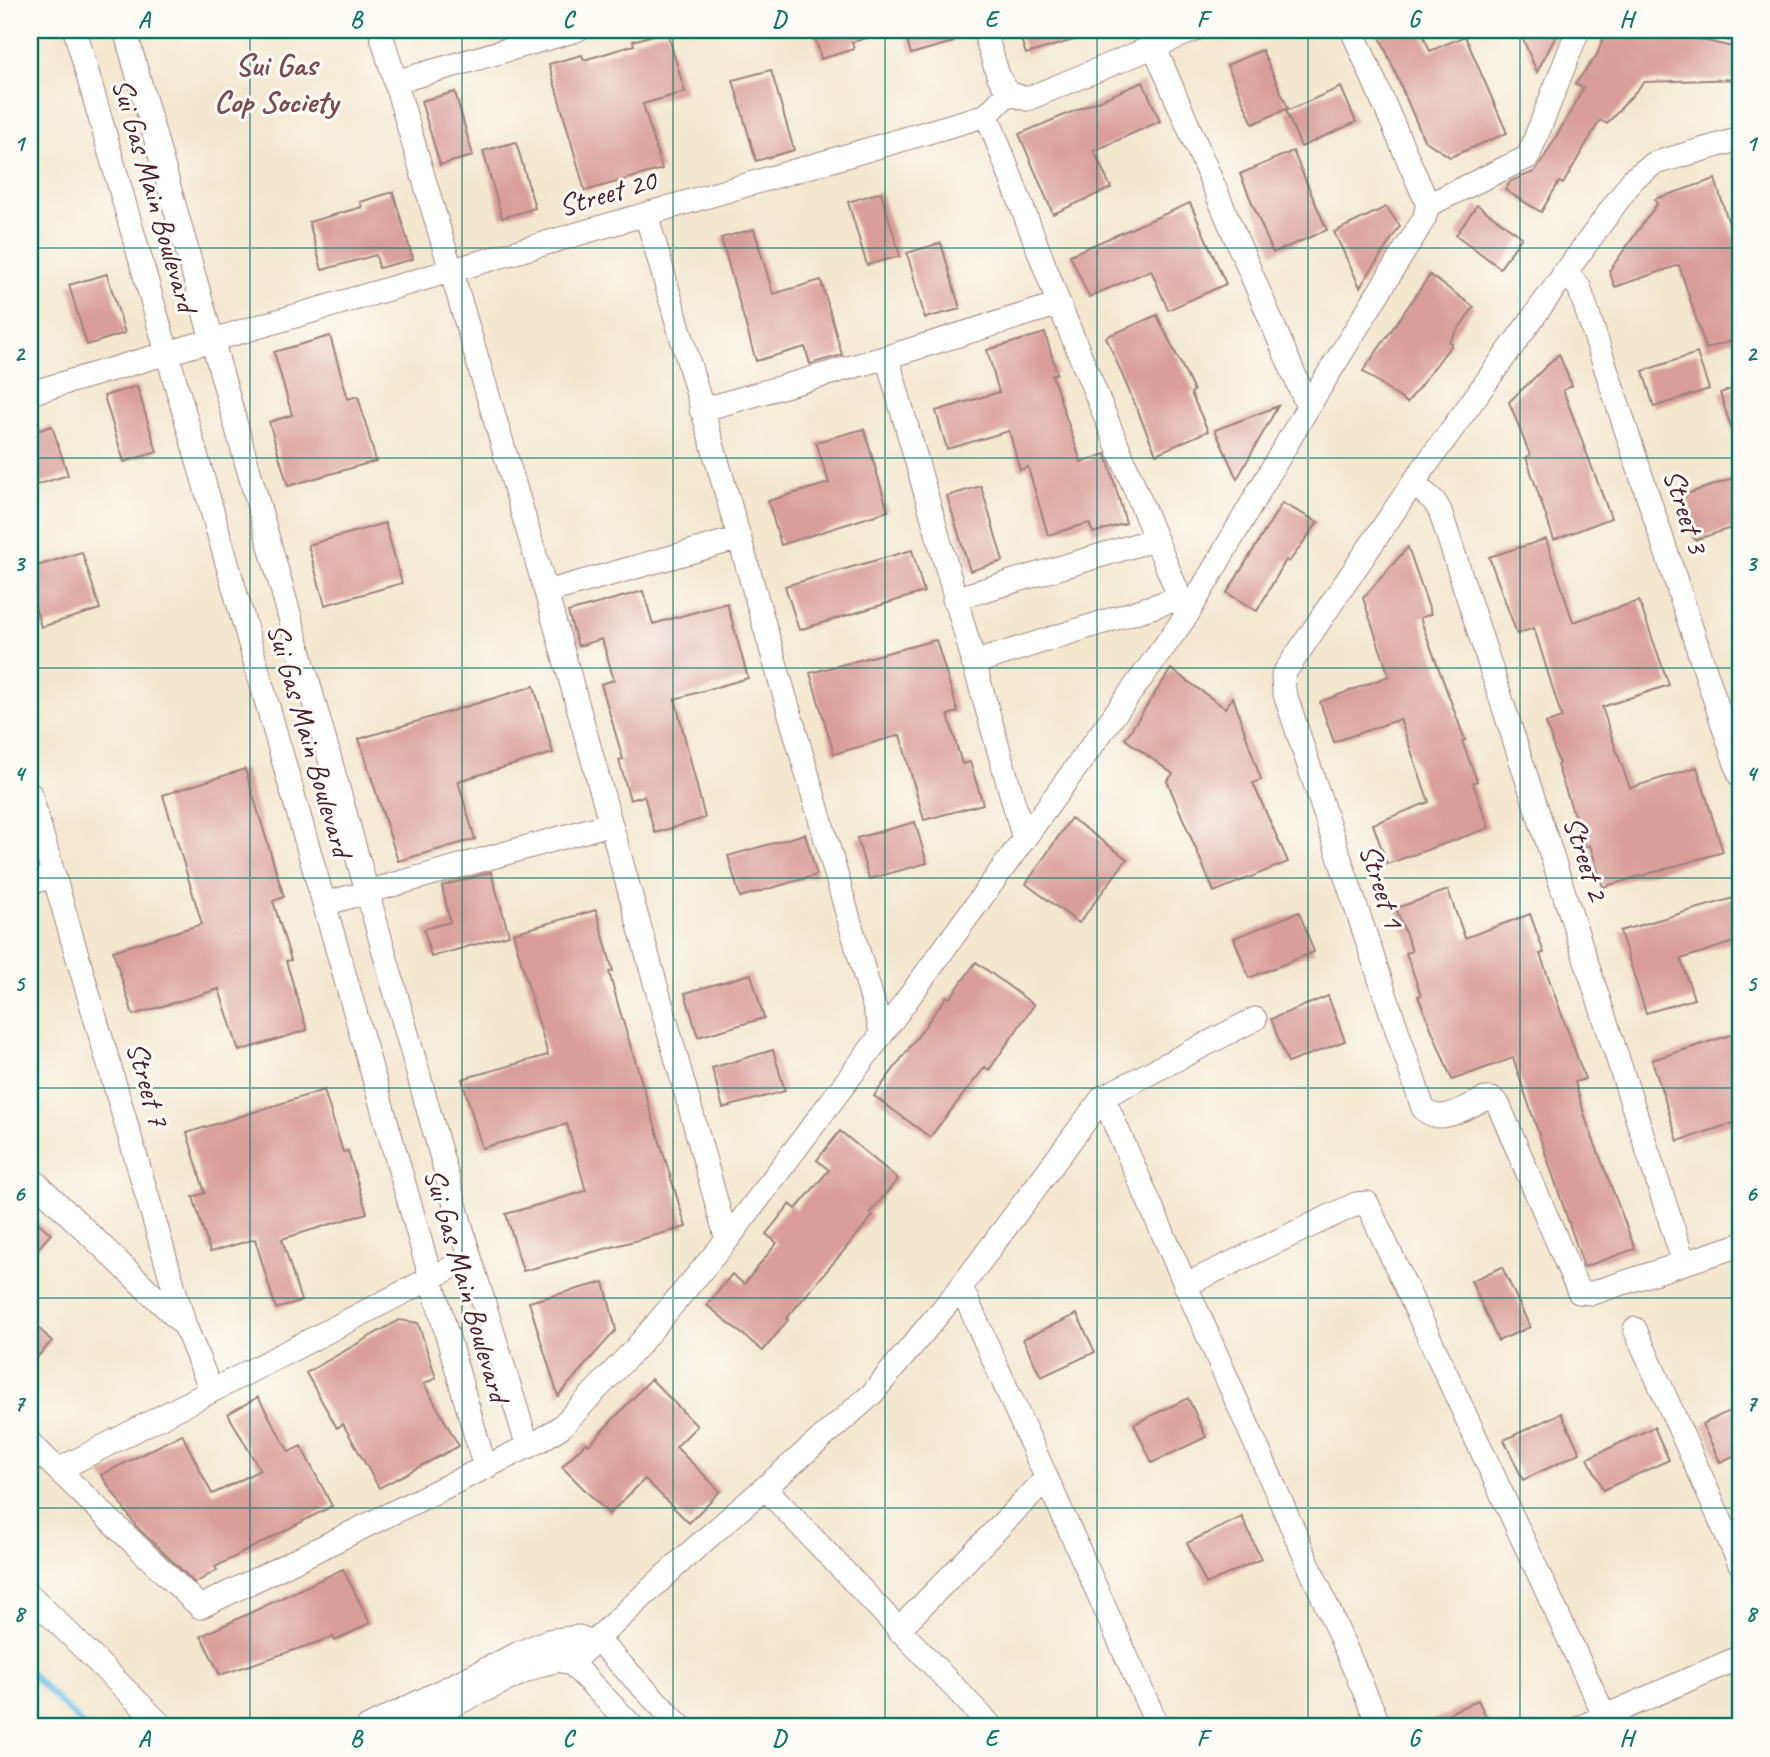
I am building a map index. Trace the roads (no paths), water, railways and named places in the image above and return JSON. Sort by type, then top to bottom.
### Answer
[{"type":"street","name":"Sui Gas Main Boulevard","points":[[75,30],[485,1468]]},
{"type":"street","name":"Sui Gas Main Boulevard","points":[[125,30],[470,1258],[528,1447]]},
{"type":"street","points":[[380,30],[546,592],[727,1240]]},
{"type":"street","points":[[395,82],[577,30]]},
{"type":"street","points":[[984,30],[998,75],[1008,93],[1027,99],[1190,31]]},
{"type":"street","points":[[30,1443],[200,1607],[528,1447],[562,1426],[637,1347],[727,1240],[1024,839],[1184,607],[1424,219],[1428,205],[1352,30]]},
{"type":"street","points":[[1428,205],[1528,157],[1578,30]]},
{"type":"street","points":[[1732,30],[1740,32]]},
{"type":"street","points":[[1154,46],[1307,407]]},
{"type":"street","points":[[1008,93],[987,115],[1059,304],[1184,607]]},
{"type":"street","name":"Street 20","points":[[30,393],[987,115]]},
{"type":"street","points":[[1413,483],[1627,186],[1644,169],[1667,159],[1740,139]]},
{"type":"street","points":[[646,214],[882,1034]]},
{"type":"street","name":"Street 3","points":[[1564,272],[1573,279],[1582,296],[1740,776]]},
{"type":"street","points":[[701,410],[1059,304]]},
{"type":"street","points":[[887,357],[1024,839]]},
{"type":"street","name":"Street 1","points":[[1413,483],[1283,675],[1284,691],[1423,1108],[1429,1116],[1440,1118],[1485,1099],[1492,1099],[1498,1104],[1579,1292],[1592,1293],[1684,1262]]},
{"type":"street","name":"Street 2","points":[[1413,483],[1434,500],[1440,511],[1684,1262]]},
{"type":"street","points":[[546,592],[740,537]]},
{"type":"street","points":[[954,599],[1156,539]]},
{"type":"street","points":[[973,663],[1184,607]]},
{"type":"street","name":"Street 7","points":[[31,801],[185,1326],[211,1390]]},
{"type":"street","points":[[324,904],[610,824]]},
{"type":"street","points":[[30,883],[54,876]]},
{"type":"street","points":[[571,1664],[593,1641],[871,1395],[961,1287],[1103,1097],[1255,1018]]},
{"type":"street","points":[[1103,1097],[1380,1727]]},
{"type":"street","points":[[30,1177],[185,1326]]},
{"type":"street","points":[[1185,1285],[1356,1204],[1367,1203],[1605,1717]]},
{"type":"street","points":[[1684,1262],[1740,1245]]},
{"type":"street","points":[[58,1470],[432,1275],[470,1258]]},
{"type":"street","points":[[961,1287],[1045,1480],[1158,1727]]},
{"type":"street","points":[[1635,1329],[1740,1564]]},
{"type":"street","points":[[898,1630],[1045,1480]]},
{"type":"street","points":[[765,1488],[992,1727]]},
{"type":"street","points":[[30,1595],[163,1727]]},
{"type":"street","points":[[368,1727],[477,1672],[548,1641],[579,1637],[593,1641],[613,1656],[681,1727]]},
{"type":"street","points":[[1581,1727],[1740,1657]]},
{"type":"street","points":[[406,1727],[539,1665],[559,1660],[571,1664],[633,1727]]},
{"type":"waterway","points":[[30,1673],[85,1727]]},
{"type":"district","name":"Sui Gas Cop Society","points":[[276,82]]}]
